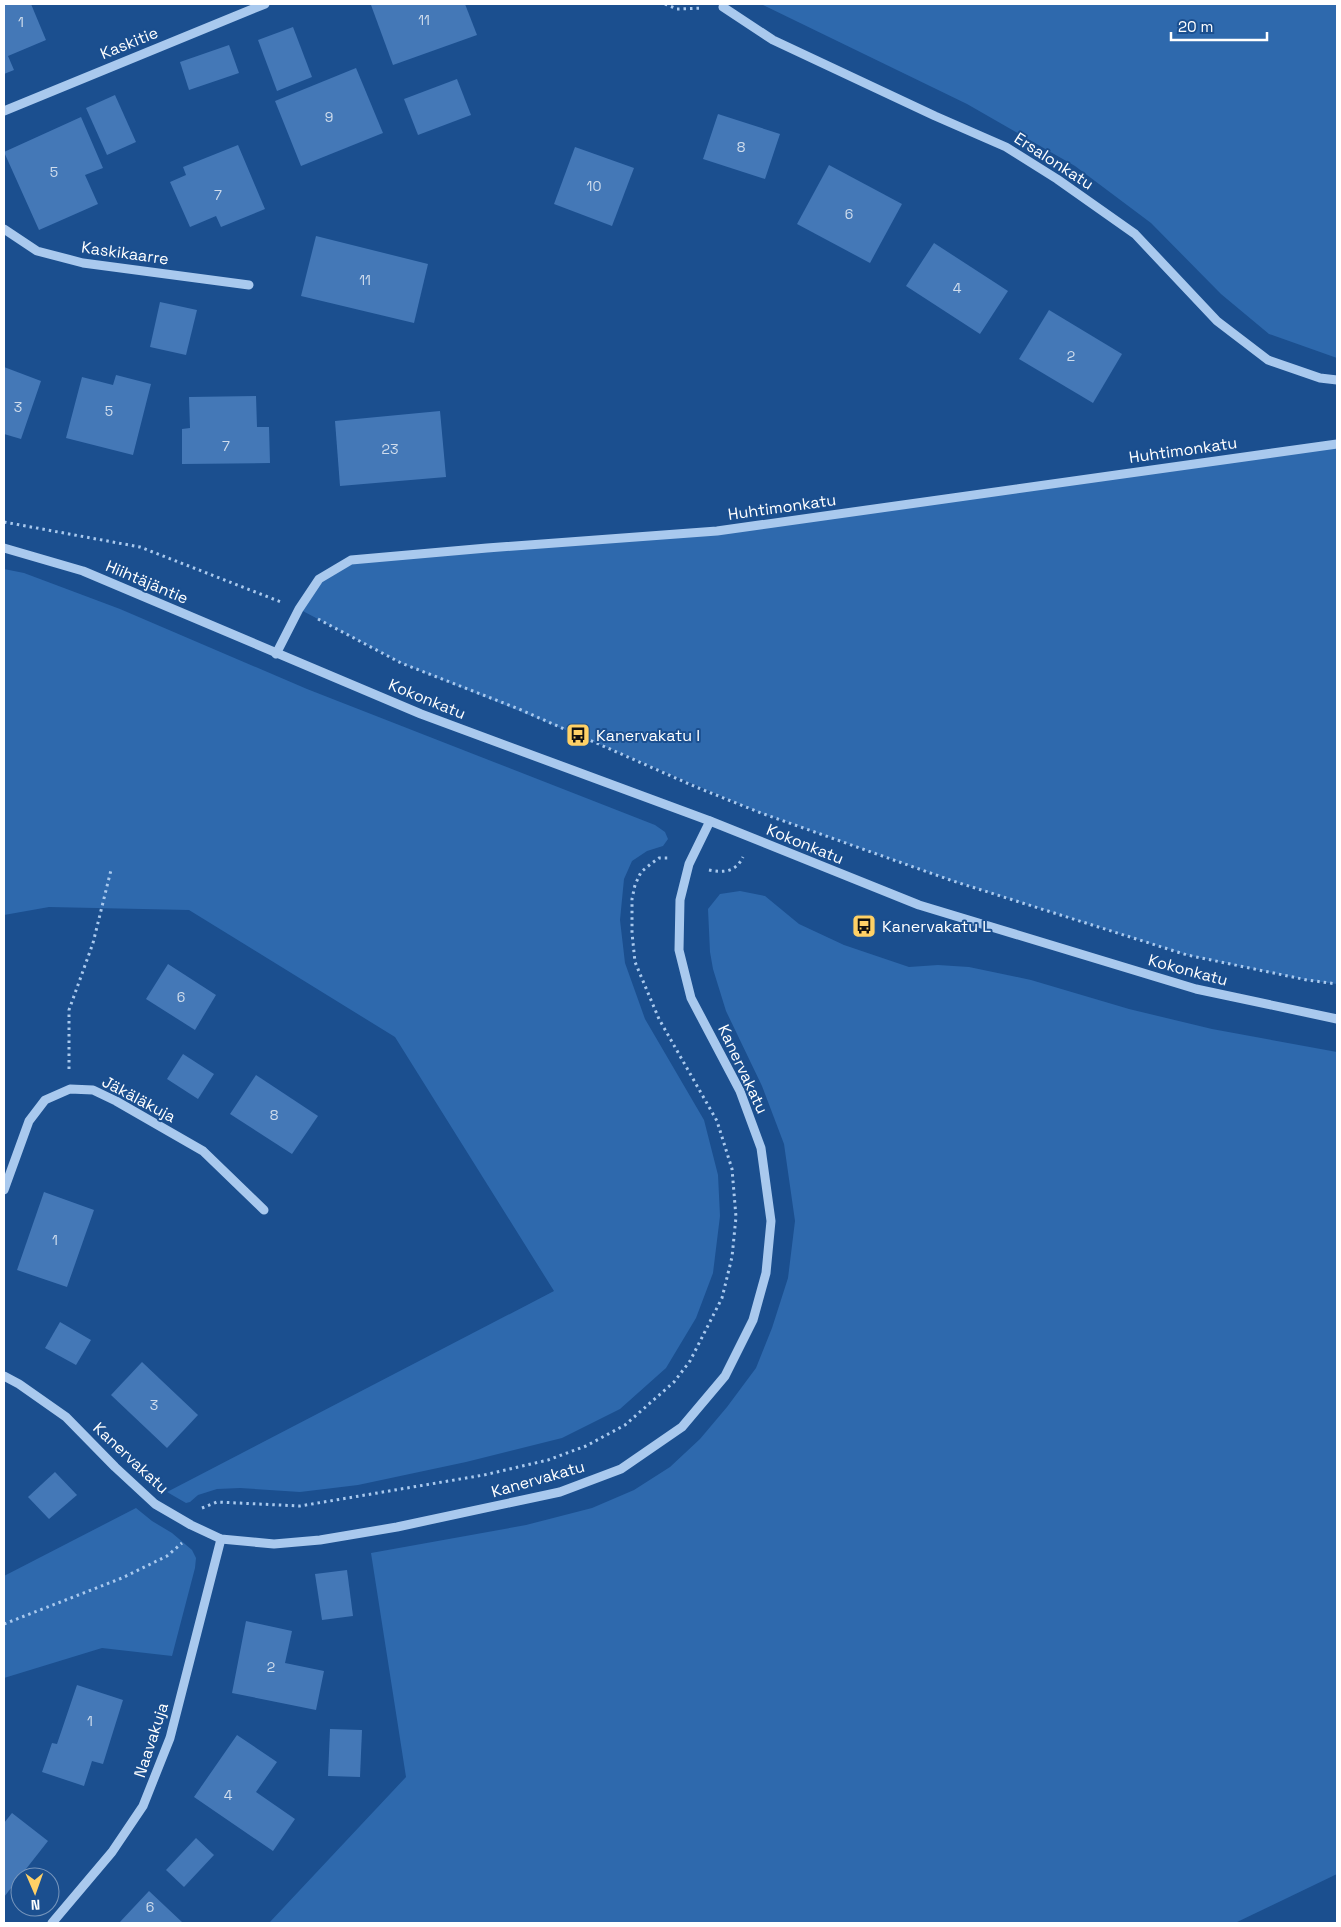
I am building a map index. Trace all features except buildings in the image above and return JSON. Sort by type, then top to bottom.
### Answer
[{"type":"street","name":"Kaskitie","points":[[4,111],[265,4]]},
{"type":"street","name":"Ersalonkatu","points":[[723,7],[773,40],[926,112],[1006,147],[1135,234],[1217,321],[1268,360],[1320,378],[1337,380]]},
{"type":"street","name":"Kaskikaarre","points":[[4,229],[37,251],[83,263],[249,285]]},
{"type":"street","name":"Huhtimonkatu","points":[[276,654],[299,609],[319,579],[351,560],[717,531],[1337,444]]},
{"type":"street","name":"Hiihtäjäntie","points":[[4,548],[83,571],[276,654]]},
{"type":"street","name":"Kokonkatu","points":[[276,654],[421,714],[710,821],[751,839],[929,908],[1196,989],[1337,1019]]},
{"type":"street","name":"Kanervakatu","points":[[4,1376],[66,1416],[155,1504],[191,1525],[221,1539],[274,1544],[320,1540],[407,1525],[560,1492],[622,1469],[682,1426],[725,1376],[752,1320],[766,1274],[771,1221],[761,1148],[740,1091],[691,998],[679,950],[680,900],[689,864],[710,821]]},
{"type":"street","name":"Jäkäläkuja","points":[[4,1190],[29,1121],[45,1100],[70,1090],[94,1090],[203,1151],[264,1210]]},
{"type":"street","name":"Naavakuja","points":[[52,1923],[112,1852],[143,1806],[170,1738],[221,1539]]},
{"type":"path","points":[[665,4],[678,9],[723,7]]},
{"type":"path","points":[[4,522],[140,548],[299,609],[401,663],[519,710],[761,813],[953,881],[1187,955],[1307,980],[1337,984]]},
{"type":"path","points":[[4,1624],[122,1578],[167,1556],[187,1539],[191,1525],[202,1507],[217,1502],[300,1506],[484,1475],[548,1460],[586,1446],[625,1425],[674,1382],[690,1361],[722,1298],[732,1256],[736,1217],[732,1169],[716,1121],[659,1019],[635,962],[632,933],[632,900],[641,872],[659,858],[668,858],[710,870],[727,872],[735,868],[751,839],[761,813]]},
{"type":"path","points":[[70,1090],[69,1010],[93,943],[111,870]]},
{"type":"shaded area","points":[[761,4],[1337,4],[1337,358],[1269,334],[1221,294],[1151,223],[1075,166],[967,104]]},
{"type":"shaded area","points":[[1337,444],[1337,984],[1307,980],[1187,955],[953,881],[761,813],[578,735],[401,663],[299,609],[319,579],[351,560],[717,531]]},
{"type":"shaded area","points":[[4,569],[24,573],[120,609],[307,689],[655,825],[665,832],[668,839],[663,846],[647,851],[632,861],[624,879],[620,920],[625,963],[645,1019],[704,1120],[718,1175],[720,1216],[713,1273],[696,1318],[666,1368],[620,1409],[562,1438],[466,1462],[358,1485],[300,1492],[240,1488],[217,1489],[198,1495],[186,1503],[167,1492],[554,1291],[395,1037],[189,910],[49,907],[4,915]]},
{"type":"shaded area","points":[[740,891],[765,896],[799,924],[844,945],[909,967],[938,965],[969,967],[1031,980],[1129,1009],[1212,1029],[1337,1052],[1337,1874],[1235,1923],[269,1923],[406,1777],[371,1553],[526,1525],[592,1508],[634,1490],[670,1467],[700,1439],[756,1368],[772,1328],[788,1278],[795,1221],[784,1144],[762,1086],[726,1011],[713,969],[710,952],[708,909],[720,894]]},
{"type":"shaded area","points":[[136,1508],[152,1521],[172,1533],[192,1550],[196,1558],[172,1656],[102,1648],[4,1678],[4,1576]]},
{"type":"place","name":"Kanervakatu I","points":[[578,735]]},
{"type":"place","name":"Kanervakatu L","points":[[864,926]]}]
